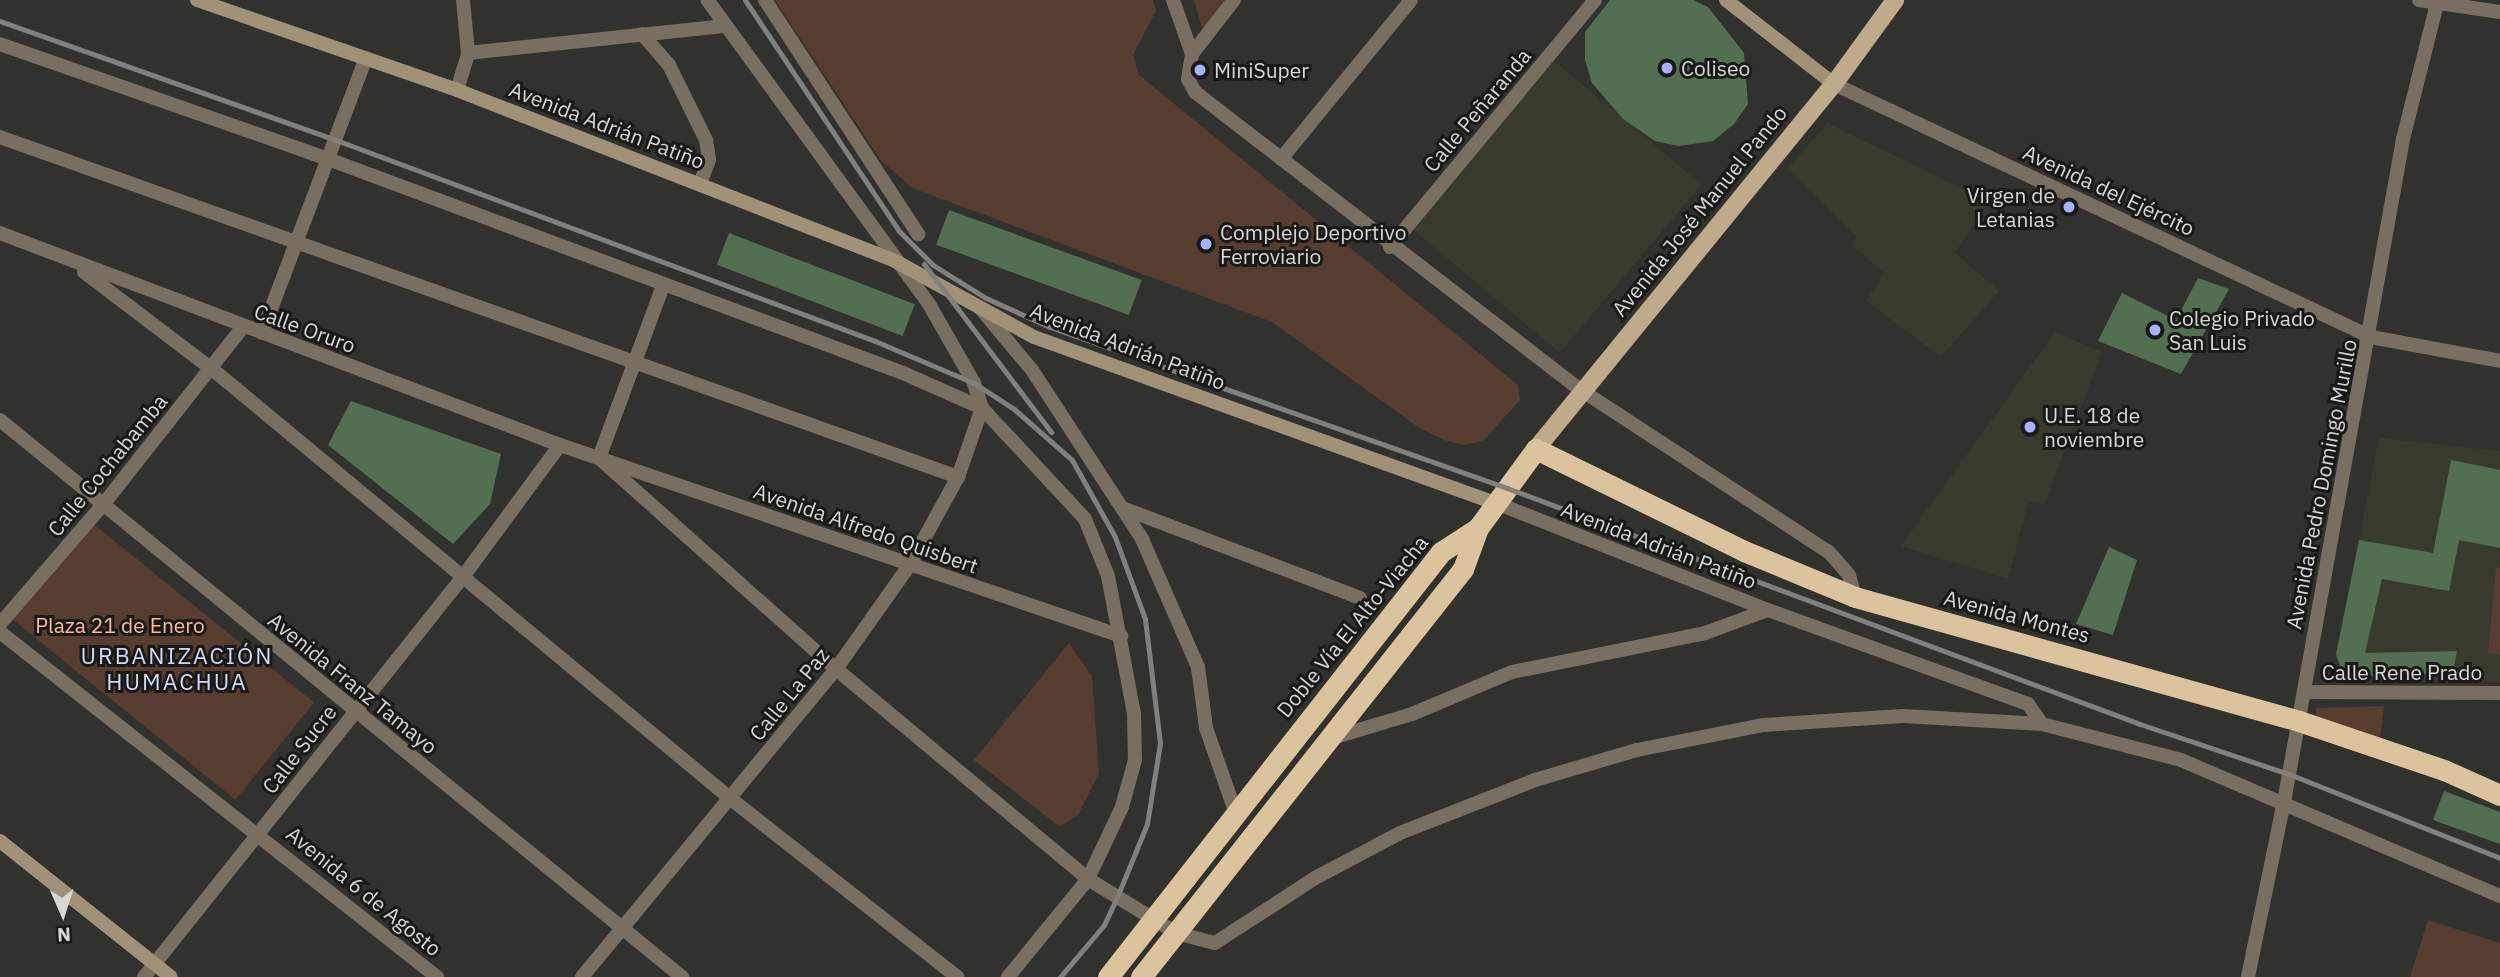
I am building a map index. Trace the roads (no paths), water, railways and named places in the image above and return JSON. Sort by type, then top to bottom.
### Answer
[{"type":"highway","points":[[1141,977],[1463,569],[1478,528],[1536,449]]},
{"type":"highway","name":"Avenida Montes","points":[[1536,449],[1744,551],[1855,597],[2299,721],[2444,770],[2500,795]]},
{"type":"highway","name":"Doble Vía El Alto-Viacha","points":[[1108,977],[1235,811],[1441,552],[1478,528]]},
{"type":"main road","name":"Avenida José Manuel Pando","points":[[1536,449],[1581,390],[1834,84],[1895,0]]},
{"type":"street","points":[[457,90],[468,52],[463,0]]},
{"type":"street","points":[[707,0],[929,304],[974,383],[982,408]]},
{"type":"street","points":[[765,0],[918,234]]},
{"type":"street","points":[[1173,0],[1192,54],[1188,79],[1195,92],[1391,247],[1581,390],[1829,552],[1849,575],[1855,597]]},
{"type":"street","points":[[1192,54],[1234,0]]},
{"type":"street","points":[[1281,159],[1411,0]]},
{"type":"street","name":"Calle Peñaranda","points":[[1391,247],[1595,0]]},
{"type":"street","name":"Avenida del Ejército","points":[[1726,0],[1834,84],[2371,337],[2500,361]]},
{"type":"street","points":[[2418,0],[2500,12]]},
{"type":"street","name":"Avenida Adrián Patiño","points":[[201,1],[457,90],[895,261],[1034,337],[1496,503],[1768,610],[2028,704],[2042,724]]},
{"type":"street","name":"Avenida Pedro Domingo Murillo","points":[[2248,977],[2284,802],[2371,337],[2403,139],[2437,3]]},
{"type":"street","points":[[468,52],[724,26]]},
{"type":"street","points":[[642,34],[669,65],[706,140],[709,160],[700,184]]},
{"type":"street","points":[[0,44],[328,159],[663,286],[903,373],[982,408],[1085,519],[1108,576],[1133,714],[1135,760],[1122,807],[1088,879],[1008,977]]},
{"type":"street","points":[[262,333],[366,58]]},
{"type":"street","points":[[0,137],[958,477]]},
{"type":"street","name":"Calle Oruro","points":[[0,233],[242,328],[262,333],[599,458]]},
{"type":"street","points":[[72,262],[212,369],[731,799],[957,977]]},
{"type":"street","points":[[663,286],[599,458],[836,669],[1088,879],[1176,933],[1215,943],[1315,878],[1400,833],[1535,780],[1637,750],[1763,725],[1903,716],[2042,724],[2181,760],[2500,896]]},
{"type":"street","points":[[978,306],[1032,370],[1125,509],[1198,667],[1206,728],[1235,811]]},
{"type":"street","name":"Calle Cochabamba","points":[[0,624],[103,506],[242,328]]},
{"type":"street","name":"Calle La Paz","points":[[582,977],[836,669],[909,566],[958,477],[982,408]]},
{"type":"street","name":"Avenida Franz Tamayo","points":[[0,419],[103,506],[682,977]]},
{"type":"street","name":"Calle Sucre","points":[[144,977],[462,578],[560,445]]},
{"type":"street","name":"Avenida Alfredo Quisbert","points":[[599,458],[909,566],[1121,636]]},
{"type":"street","points":[[1125,509],[1360,598]]},
{"type":"street","points":[[1332,738],[1412,714],[1512,672],[1705,633],[1768,610]]},
{"type":"street","name":"Avenida 6 de Agosto","points":[[0,632],[437,977]]},
{"type":"street","name":"Calle Rene Prado","points":[[2304,692],[2500,693]]},
{"type":"street","points":[[0,841],[171,977]]},
{"type":"railway","points":[[745,0],[899,231],[933,265],[986,298],[1050,327],[1507,488],[2140,724],[2289,774],[2500,858]]},
{"type":"railway","points":[[0,21],[336,140],[875,341],[974,383],[1014,409],[1072,460],[1115,537],[1145,619],[1160,743],[1147,824],[1117,897],[1104,925],[1060,977]]},
{"type":"railway","points":[[924,264],[1051,432]]},
{"type":"place","name":"Coliseo","points":[[1667,68]]},
{"type":"place","name":"MiniSuper","points":[[1200,70]]},
{"type":"place","name":"Virgen de Letanias","points":[[2069,207]]},
{"type":"place","name":"Complejo Deportivo Ferroviario","points":[[1206,244]]},
{"type":"place","name":"Colegio Privado San Luis","points":[[2155,330]]},
{"type":"place","name":"U.E. 18 de noviembre","points":[[2030,427]]},
{"type":"district","name":"URBANIZACIÓN HUMACHUA","points":[[177,668]]},
{"type":"park label","name":"Plaza 21 de Enero","points":[[120,625]]}]
